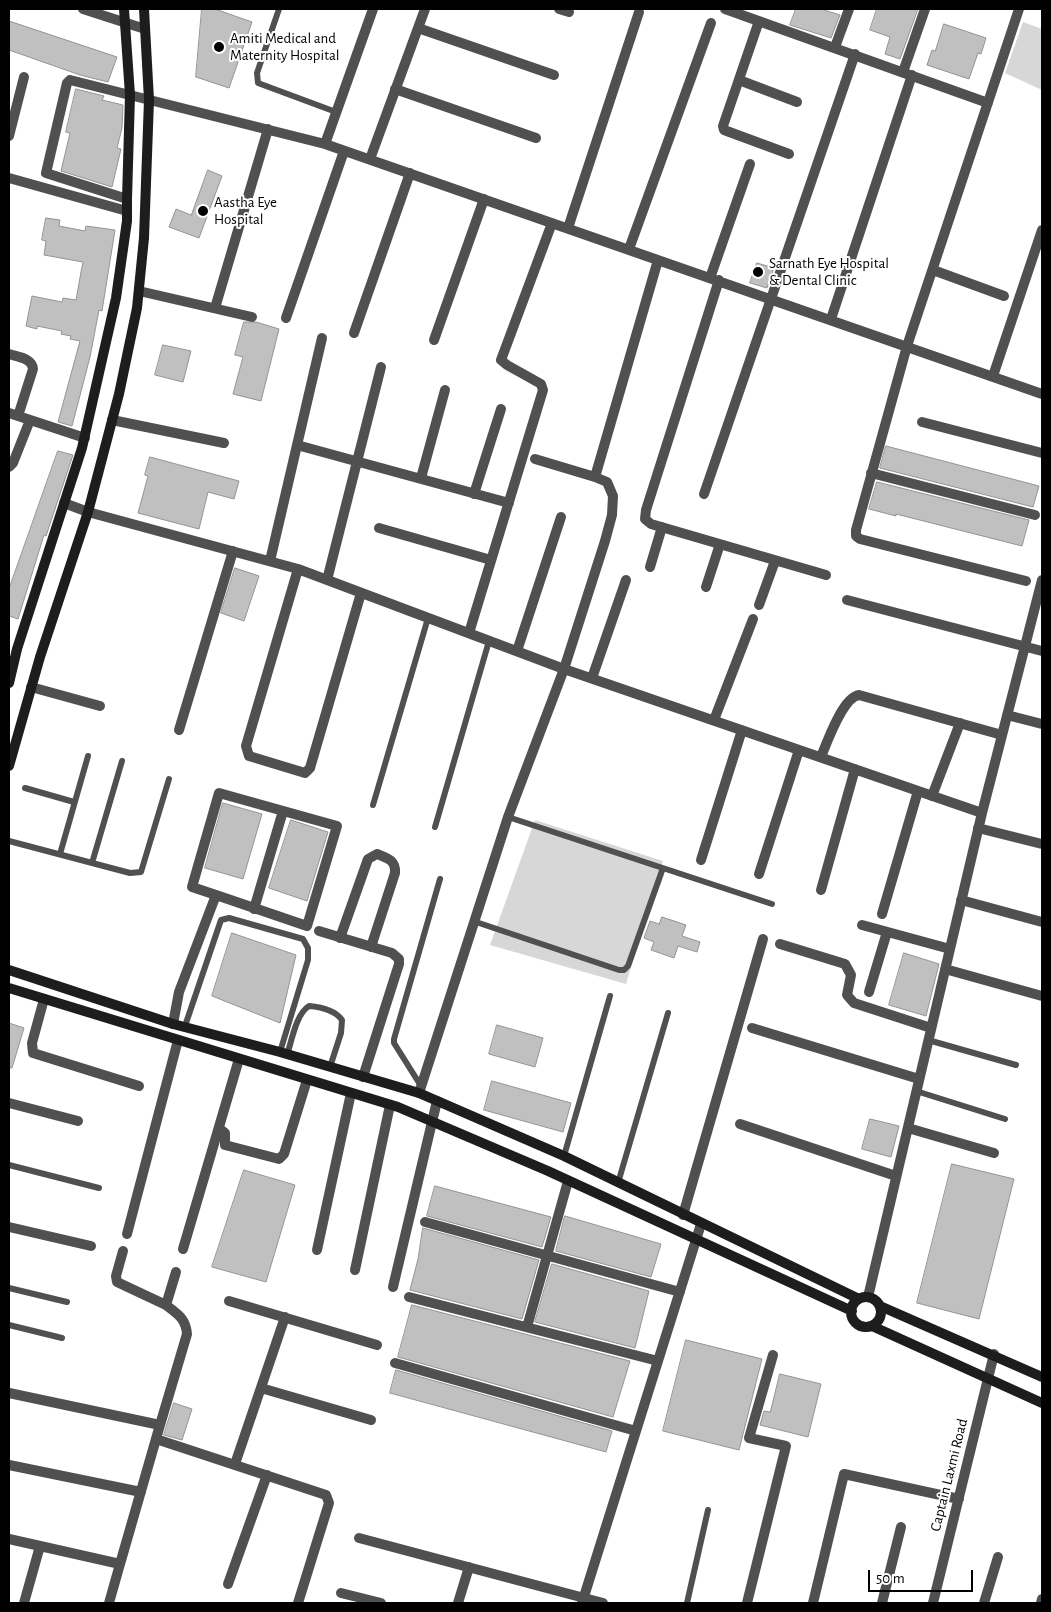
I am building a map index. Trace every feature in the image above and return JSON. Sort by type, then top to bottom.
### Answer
[{"type":"street","points":[[83,9],[145,29]]},
{"type":"street","points":[[9,683],[13,647],[64,503],[84,438],[116,298],[128,199],[130,94],[124,9]]},
{"type":"street","points":[[9,766],[31,687],[88,512],[112,420],[137,308],[144,238],[149,100],[144,9]]},
{"type":"street","points":[[325,144],[373,9]]},
{"type":"street","points":[[370,159],[425,9]]},
{"type":"street","points":[[725,9],[856,54],[988,103]]},
{"type":"street","points":[[835,47],[849,9]]},
{"type":"street","points":[[831,319],[908,74],[925,9]]},
{"type":"street","points":[[1019,9],[908,346],[871,473],[856,536],[860,539],[1026,581]]},
{"type":"street","points":[[568,228],[639,12]]},
{"type":"street","points":[[758,21],[738,80],[724,130],[788,154]]},
{"type":"street","points":[[629,249],[711,23]]},
{"type":"street","points":[[418,28],[554,75]]},
{"type":"street","points":[[704,494],[770,298],[856,54]]},
{"type":"street","points":[[9,136],[24,77]]},
{"type":"street","points":[[738,80],[797,102]]},
{"type":"street","points":[[128,199],[46,173],[69,82],[130,94],[325,144],[1042,394]]},
{"type":"street","points":[[395,89],[536,138]]},
{"type":"street","points":[[215,308],[268,129]]},
{"type":"street","points":[[286,318],[344,151]]},
{"type":"street","points":[[750,164],[714,279],[646,510],[645,519],[650,524],[826,575]]},
{"type":"street","points":[[354,333],[410,173]]},
{"type":"street","points":[[9,178],[127,211]]},
{"type":"street","points":[[434,340],[484,199]]},
{"type":"street","points":[[469,633],[543,386],[503,363],[502,355],[552,223]]},
{"type":"street","points":[[993,376],[1042,230]]},
{"type":"street","points":[[595,477],[658,260]]},
{"type":"street","points":[[933,270],[1004,296]]},
{"type":"street","points":[[139,291],[252,317]]},
{"type":"street","points":[[270,561],[322,338]]},
{"type":"street","points":[[9,354],[30,361],[33,364],[33,369],[14,415],[84,438]]},
{"type":"street","points":[[327,580],[381,367]]},
{"type":"street","points":[[421,478],[445,390]]},
{"type":"street","points":[[474,494],[501,409]]},
{"type":"street","points":[[9,467],[13,463],[30,420]]},
{"type":"street","points":[[112,420],[224,443]]},
{"type":"street","points":[[922,422],[1042,453]]},
{"type":"street","points":[[297,445],[358,460],[509,504]]},
{"type":"street","points":[[421,1091],[508,817],[564,669],[612,514],[612,489],[606,482],[535,459]]},
{"type":"street","points":[[871,473],[1035,516]]},
{"type":"street","points":[[64,503],[88,512],[298,569],[564,669],[982,813]]},
{"type":"street","points":[[517,651],[561,517]]},
{"type":"street","points":[[650,567],[662,527]]},
{"type":"street","points":[[379,528],[492,560]]},
{"type":"street","points":[[706,587],[720,544]]},
{"type":"street","points":[[179,730],[232,551]]},
{"type":"street","points":[[760,605],[774,561]]},
{"type":"street","points":[[298,569],[246,746],[249,756],[305,773],[310,768],[361,593]]},
{"type":"street","points":[[592,678],[626,580]]},
{"type":"street","points":[[852,1311],[864,1298],[896,1176],[978,828],[1042,585]]},
{"type":"street","points":[[847,600],[1042,650]]},
{"type":"street","points":[[714,720],[753,620]]},
{"type":"street","points":[[31,687],[100,706]]},
{"type":"street","points":[[821,757],[846,703],[858,695],[1002,735]]},
{"type":"street","points":[[1007,715],[1042,724]]},
{"type":"street","points":[[932,796],[960,723]]},
{"type":"street","points":[[701,860],[742,730]]},
{"type":"street","points":[[759,874],[799,750]]},
{"type":"street","points":[[821,890],[855,769]]},
{"type":"street","points":[[882,914],[918,791]]},
{"type":"street","points":[[219,793],[282,811],[338,826],[307,926],[192,887],[219,793]]},
{"type":"street","points":[[254,909],[282,811]]},
{"type":"street","points":[[978,828],[1042,844]]},
{"type":"street","points":[[340,938],[368,860],[376,854],[388,858],[393,863],[395,873],[371,947]]},
{"type":"street","points":[[173,1024],[179,992],[216,895]]},
{"type":"street","points":[[961,900],[1042,922]]},
{"type":"street","points":[[862,925],[950,949]]},
{"type":"street","points":[[319,931],[392,953],[399,959],[363,1077]]},
{"type":"street","points":[[869,992],[887,932]]},
{"type":"street","points":[[683,1215],[763,939]]},
{"type":"street","points":[[780,944],[846,964],[851,975],[848,995],[854,1003],[931,1028]]},
{"type":"street","points":[[9,970],[173,1024],[284,1053],[363,1077],[421,1091],[437,1101],[564,1156],[701,1224],[880,1306],[994,1354],[1042,1377]]},
{"type":"street","points":[[945,970],[1042,996]]},
{"type":"street","points":[[9,988],[390,1104],[568,1181],[852,1311]]},
{"type":"street","points":[[44,1000],[32,1043],[33,1053],[139,1086]]},
{"type":"street","points":[[752,1028],[919,1079]]},
{"type":"street","points":[[127,1234],[178,1040]]},
{"type":"street","points":[[182,1249],[239,1059]]},
{"type":"street","points":[[219,1128],[226,1133],[225,1145],[279,1158],[284,1154],[307,1080]]},
{"type":"street","points":[[317,1250],[351,1093]]},
{"type":"street","points":[[393,1287],[437,1101]]},
{"type":"street","points":[[9,1103],[78,1121]]},
{"type":"street","points":[[355,1270],[390,1104]]},
{"type":"street","points":[[740,1124],[896,1176]]},
{"type":"street","points":[[908,1128],[994,1153]]},
{"type":"street","points":[[527,1327],[568,1181]]},
{"type":"street","points":[[425,1222],[680,1292]]},
{"type":"street","points":[[583,1601],[701,1224]]},
{"type":"street","points":[[9,1227],[91,1246]]},
{"type":"street","points":[[109,1603],[187,1334],[186,1325],[182,1317],[166,1305],[117,1282],[116,1276],[123,1251]]},
{"type":"street","points":[[166,1305],[176,1272]]},
{"type":"street","points":[[409,1297],[658,1361]]},
{"type":"street","points":[[229,1301],[378,1345]]},
{"type":"street","points":[[872,1326],[881,1315],[880,1306]]},
{"type":"street","points":[[852,1311],[854,1321],[858,1324],[867,1327],[872,1326],[1042,1403]]},
{"type":"street","points":[[236,1464],[285,1317]]},
{"type":"street","name":"Captain Laxmi Road","points":[[933,1603],[994,1354]]},
{"type":"street","points":[[747,1603],[786,1446],[749,1438],[773,1355]]},
{"type":"street","points":[[395,1363],[636,1431]]},
{"type":"street","points":[[261,1388],[371,1420]]},
{"type":"street","points":[[9,1393],[160,1425]]},
{"type":"street","points":[[156,1440],[321,1492],[328,1498],[329,1503],[298,1603]]},
{"type":"street","points":[[9,1465],[141,1492]]},
{"type":"street","points":[[813,1603],[844,1474],[959,1500]]},
{"type":"street","points":[[228,1584],[267,1475]]},
{"type":"street","points":[[882,1603],[901,1526]]},
{"type":"street","points":[[359,1538],[469,1567],[583,1601],[604,1603]]},
{"type":"street","points":[[9,1539],[120,1564]]},
{"type":"street","points":[[24,1603],[40,1546]]},
{"type":"street","points":[[984,1603],[998,1557]]},
{"type":"street","points":[[458,1603],[469,1567]]},
{"type":"street","points":[[341,1593],[381,1603]]},
{"type":"street","points":[[1041,1603],[1042,1599]]},
{"type":"lane","points":[[279,9],[257,73],[258,83],[336,112]]},
{"type":"lane","points":[[373,804],[428,618]]},
{"type":"lane","points":[[435,827],[489,641]]},
{"type":"lane","points":[[60,854],[88,756]]},
{"type":"lane","points":[[92,863],[122,761]]},
{"type":"lane","points":[[9,841],[130,873],[141,872],[169,779]]},
{"type":"lane","points":[[26,788],[74,802]]},
{"type":"lane","points":[[508,817],[772,904]]},
{"type":"lane","points":[[476,922],[619,970],[624,970],[628,966],[663,868]]},
{"type":"lane","points":[[421,1091],[397,1048],[394,1038],[440,879]]},
{"type":"lane","points":[[185,1026],[221,920],[229,918],[290,934],[303,939],[308,948],[308,960],[284,1053]]},
{"type":"lane","points":[[564,1156],[610,996]]},
{"type":"lane","points":[[284,1053],[305,1008],[310,1006],[326,1009],[334,1012],[342,1020],[341,1033],[330,1067]]},
{"type":"lane","points":[[618,1183],[668,1013]]},
{"type":"lane","points":[[928,1040],[1016,1065]]},
{"type":"lane","points":[[916,1092],[1005,1119]]},
{"type":"lane","points":[[9,1165],[99,1188]]},
{"type":"lane","points":[[9,1288],[67,1302]]},
{"type":"lane","points":[[9,1325],[62,1338]]},
{"type":"lane","points":[[687,1603],[708,1510]]},
{"type":"shaded area","points":[[1023,22],[1042,29],[1042,90],[1005,73]]},
{"type":"shaded area","points":[[535,820],[663,861],[626,984],[490,945]]},
{"type":"building","points":[[202,9],[215,9],[252,22],[229,88],[196,77]]},
{"type":"building","points":[[796,9],[821,9],[840,15],[831,38],[790,25]]},
{"type":"building","points":[[877,9],[918,9],[900,59],[885,54],[890,37],[870,30]]},
{"type":"building","points":[[9,21],[117,57],[108,82],[80,75],[9,50]]},
{"type":"building","points":[[944,24],[986,38],[981,54],[978,53],[969,79],[927,65],[932,50],[935,51]]},
{"type":"building","points":[[76,89],[104,96],[102,100],[123,105],[122,128],[117,148],[121,149],[112,187],[61,171],[70,133],[66,132]]},
{"type":"building","points":[[208,170],[222,176],[199,238],[169,227],[176,209],[191,215]]},
{"type":"building","points":[[46,218],[60,220],[59,226],[85,231],[86,226],[115,230],[102,311],[99,310],[90,357],[72,426],[58,422],[80,341],[70,339],[71,336],[61,334],[62,331],[37,326],[37,329],[26,326],[32,296],[62,302],[63,298],[76,300],[83,262],[44,255],[46,241],[42,240]]},
{"type":"building","points":[[757,263],[774,268],[767,288],[750,283]]},
{"type":"building","points":[[244,322],[256,322],[279,329],[261,401],[233,394],[243,357],[235,355]]},
{"type":"building","points":[[163,345],[191,351],[183,382],[155,375]]},
{"type":"building","points":[[886,446],[1039,486],[1033,507],[880,468]]},
{"type":"building","points":[[58,451],[73,455],[46,536],[44,535],[18,619],[9,616],[9,589]]},
{"type":"building","points":[[150,457],[239,481],[234,499],[208,492],[199,529],[138,513],[148,476],[145,475]]},
{"type":"building","points":[[877,482],[1029,520],[1022,546],[869,509]]},
{"type":"building","points":[[235,568],[259,576],[244,621],[221,613]]},
{"type":"building","points":[[223,803],[262,814],[243,879],[205,868]]},
{"type":"building","points":[[291,820],[328,832],[307,901],[269,888]]},
{"type":"building","points":[[662,917],[686,925],[682,936],[700,942],[697,952],[678,946],[674,958],[651,950],[654,942],[644,938],[650,921],[659,924]]},
{"type":"building","points":[[232,933],[296,955],[280,1023],[212,996]]},
{"type":"building","points":[[904,953],[939,964],[926,1016],[889,1005]]},
{"type":"building","points":[[9,1023],[24,1028],[12,1068],[9,1068]]},
{"type":"building","points":[[497,1025],[543,1038],[535,1067],[489,1054]]},
{"type":"building","points":[[492,1081],[571,1103],[563,1132],[484,1110]]},
{"type":"building","points":[[870,1119],[899,1126],[891,1157],[862,1149]]},
{"type":"building","points":[[952,1164],[1014,1179],[979,1319],[917,1303]]},
{"type":"building","points":[[244,1170],[295,1185],[266,1282],[212,1267]]},
{"type":"building","points":[[435,1186],[551,1217],[542,1247],[427,1216]]},
{"type":"building","points":[[565,1216],[661,1244],[651,1277],[556,1251]]},
{"type":"building","points":[[423,1228],[539,1260],[522,1319],[410,1290]]},
{"type":"building","points":[[552,1264],[649,1291],[635,1348],[535,1322]]},
{"type":"building","points":[[412,1305],[630,1361],[613,1417],[398,1357]]},
{"type":"building","points":[[686,1340],[762,1359],[739,1450],[663,1431]]},
{"type":"building","points":[[396,1370],[612,1431],[606,1452],[390,1393]]},
{"type":"building","points":[[780,1374],[821,1384],[808,1437],[760,1425],[764,1411],[770,1412]]},
{"type":"building","points":[[174,1403],[192,1409],[182,1440],[164,1435]]},
{"type":"place","name":"Amiti Medical and Maternity Hospital","points":[[219,47]]},
{"type":"place","name":"Aastha Eye Hospital","points":[[203,211]]},
{"type":"place","name":"Sarnath Eye Hospital & Dental Clinic","points":[[758,272]]}]
